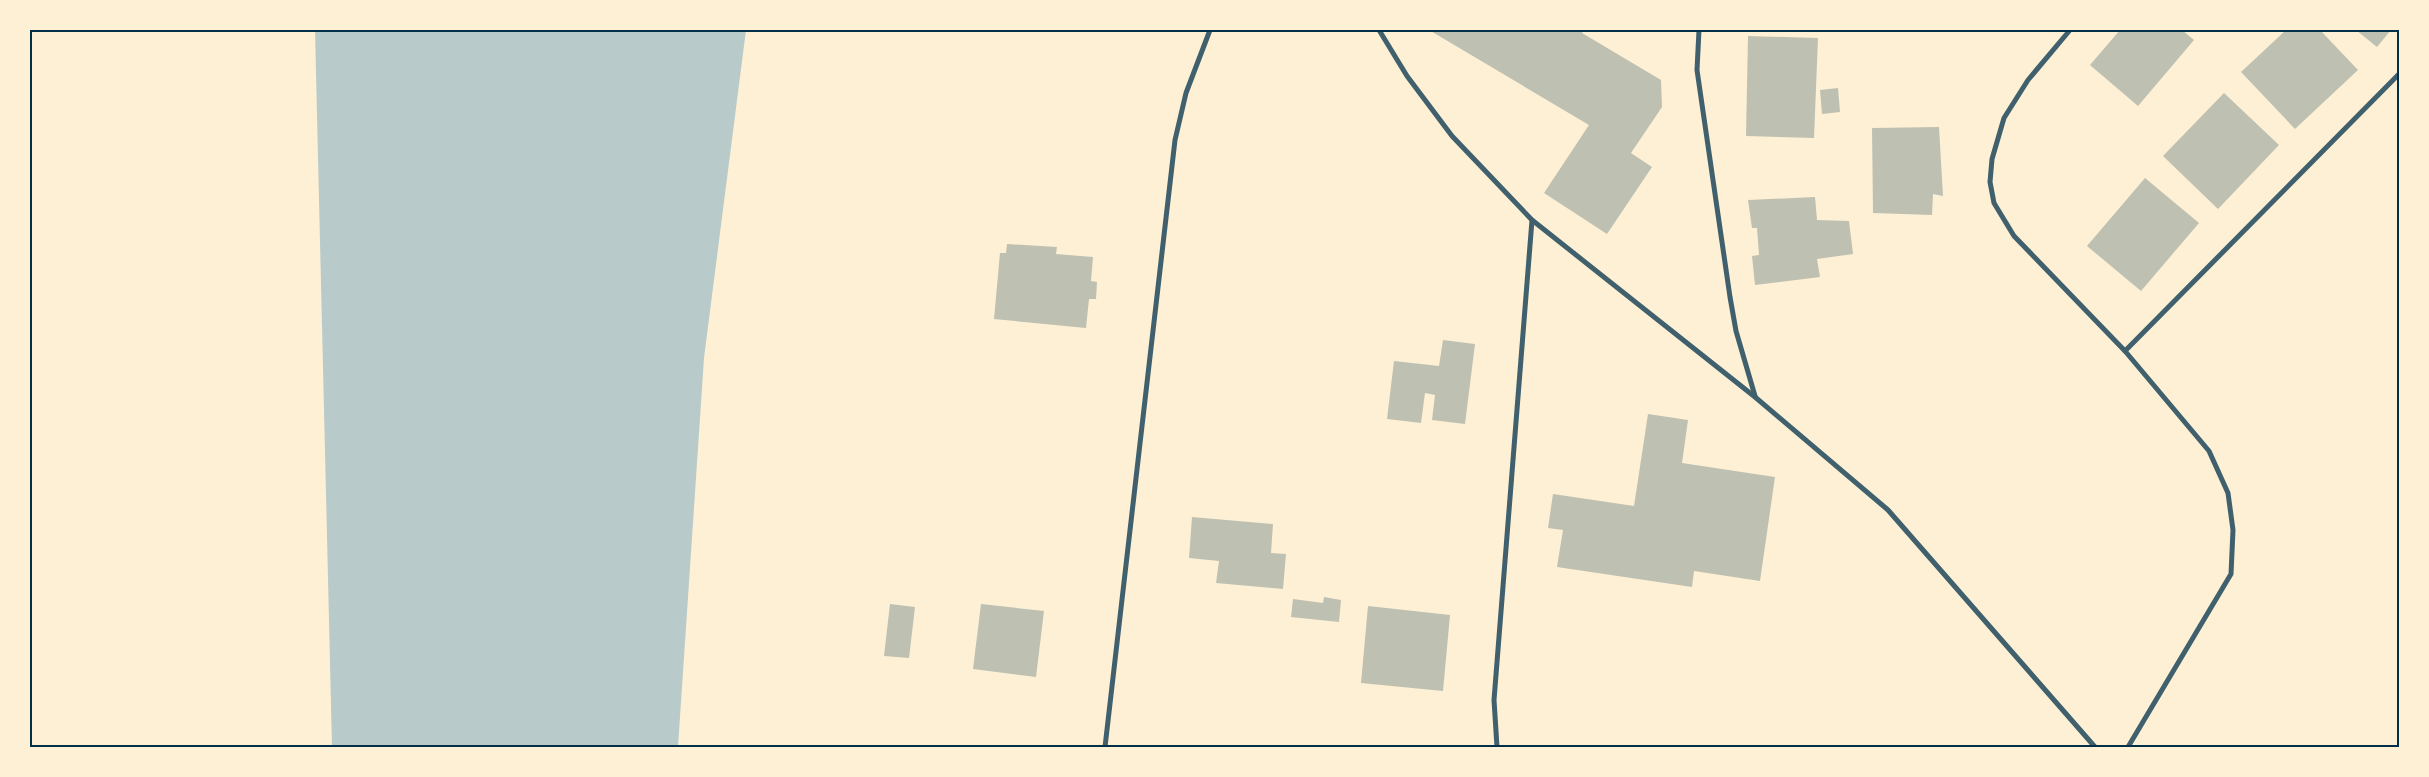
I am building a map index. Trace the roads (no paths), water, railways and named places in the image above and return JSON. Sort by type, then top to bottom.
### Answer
[{"type":"street","points":[[1105,747],[1175,140],[1186,93],[1210,30]]},
{"type":"street","points":[[1380,30],[1407,76],[1452,136],[1532,220],[1755,397],[1888,510],[2095,747]]},
{"type":"street","points":[[1699,30],[1697,70],[1730,297],[1736,331],[1755,397]]},
{"type":"street","points":[[2070,30],[2028,80],[2004,118],[1992,159],[1990,182],[1994,203],[2014,236],[2125,351],[2209,451],[2228,493],[2233,530],[2230,574],[2128,747]]},
{"type":"street","points":[[2125,351],[2399,74]]},
{"type":"street","points":[[1497,747],[1494,700],[1532,220]]}]
